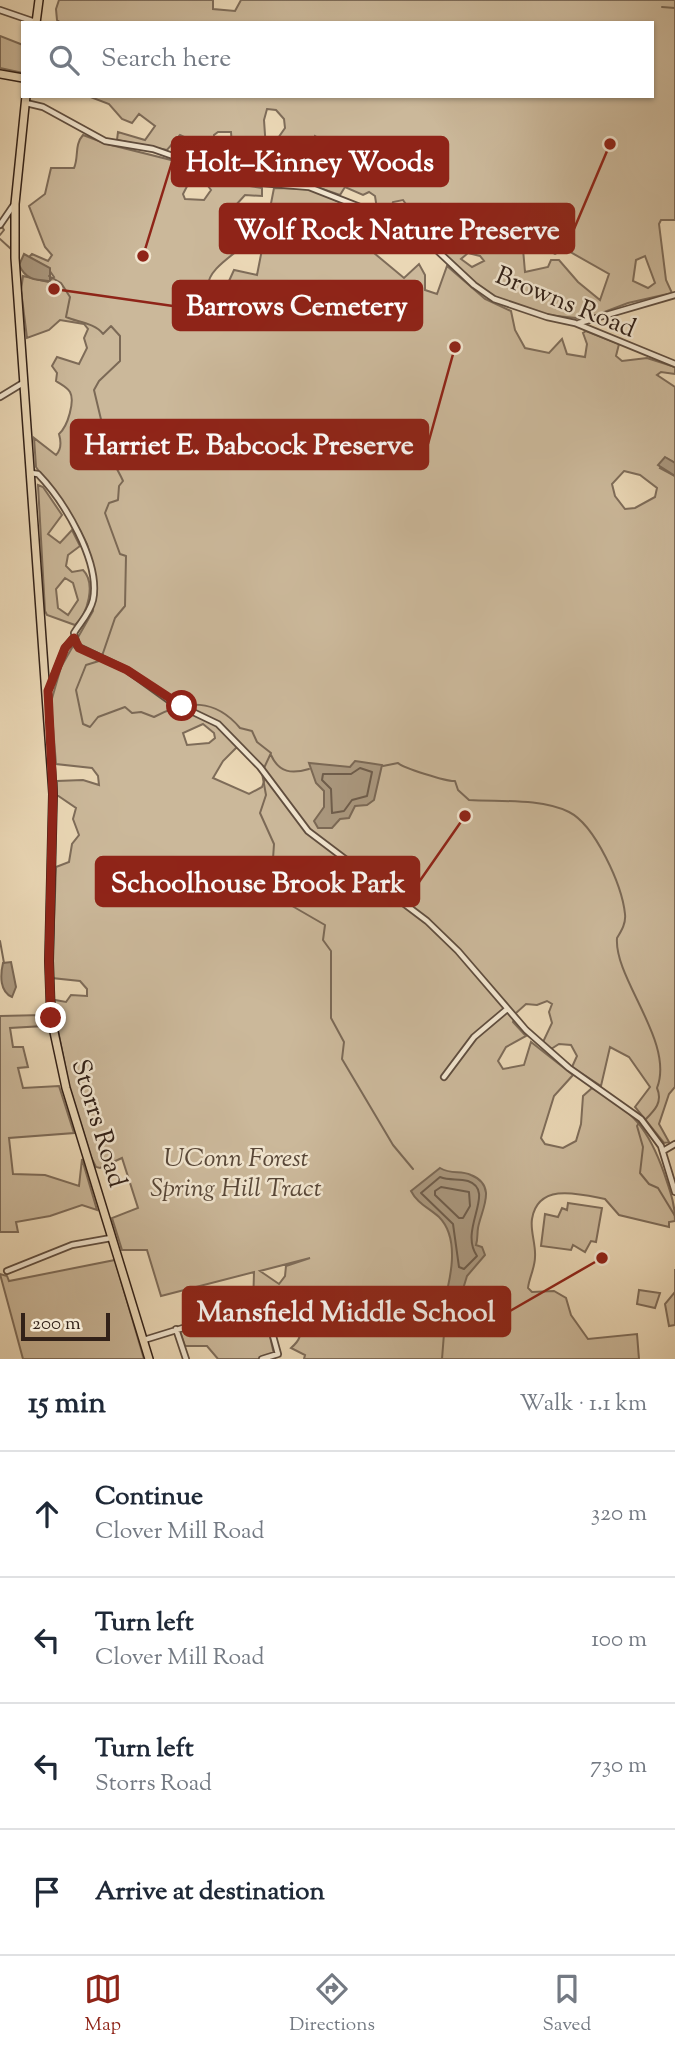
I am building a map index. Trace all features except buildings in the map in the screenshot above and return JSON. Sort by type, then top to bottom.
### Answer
[{"type":"main road","points":[[36,21],[39,0]]},
{"type":"main road","points":[[0,74],[21,78]]},
{"type":"main road","name":"Storrs Road","points":[[26,100],[15,204],[15,251],[48,691],[53,794],[49,981],[51,1018],[66,1088],[149,1359]]},
{"type":"street","points":[[0,10],[33,21]]},
{"type":"street","name":"Browns Road","points":[[26,100],[105,141],[153,149],[247,182],[309,187],[397,218],[494,299],[541,316],[575,323],[675,364]]},
{"type":"street","points":[[1,224],[15,204]]},
{"type":"street","points":[[575,323],[675,295]]},
{"type":"street","points":[[0,397],[24,382]]},
{"type":"street","points":[[31,473],[38,474],[76,529],[91,564],[94,586],[92,602],[74,638],[65,648],[48,691]]},
{"type":"street","points":[[74,638],[79,648],[127,670],[178,705],[218,724],[260,767],[308,831],[427,921],[458,951],[506,1010],[569,1068],[641,1119],[663,1151],[675,1192]]},
{"type":"street","points":[[444,1077],[478,1032],[506,1010]]},
{"type":"street","points":[[663,1151],[675,1144]]},
{"type":"street","points":[[7,1271],[72,1245],[112,1238]]},
{"type":"street","points":[[144,1340],[264,1303],[278,1354],[262,1359]]},
{"type":"street","points":[[176,1329],[186,1359]]},
{"type":"green space","points":[[59,0],[213,0],[213,9],[235,11],[241,0],[675,0],[675,220],[661,220],[659,224],[666,280],[672,293],[628,303],[586,319],[547,315],[498,299],[466,276],[428,239],[428,232],[449,213],[440,204],[409,220],[403,217],[410,210],[403,200],[393,202],[390,212],[377,209],[375,196],[369,192],[363,195],[345,187],[340,195],[311,185],[244,180],[192,158],[193,141],[180,135],[167,150],[117,140],[118,132],[145,140],[155,126],[139,114],[132,123],[122,119],[109,104],[93,98],[654,98],[654,21],[57,20]],"holes":[[[267,109],[276,110],[284,119],[285,128],[271,148],[266,149],[264,120]],[[218,132],[231,132],[232,146],[214,146],[214,135]],[[315,136],[327,143],[326,152],[335,163],[328,171],[323,169],[322,161],[308,150]],[[390,143],[399,157],[393,161],[377,159],[373,145]],[[457,230],[463,236],[454,248],[442,235]],[[538,245],[555,254],[565,249],[609,274],[600,300],[578,282],[559,260],[551,260],[548,267],[525,272],[523,249]],[[468,253],[480,256],[484,261],[472,267],[461,259]],[[645,256],[655,283],[648,288],[633,281],[636,260]]]},
{"type":"green space","points":[[0,36],[21,44],[21,73],[0,68]]},
{"type":"green space","points":[[83,135],[107,144],[191,165],[195,171],[183,194],[185,199],[204,200],[211,190],[202,178],[206,171],[238,184],[262,188],[262,196],[245,195],[235,206],[233,224],[241,232],[245,244],[217,268],[208,286],[224,292],[234,270],[257,275],[274,188],[312,189],[358,211],[354,246],[374,253],[404,278],[419,264],[425,275],[425,290],[437,294],[447,266],[485,299],[511,311],[515,330],[525,348],[549,353],[562,339],[567,354],[585,357],[587,344],[583,333],[586,331],[619,344],[616,356],[622,361],[647,358],[675,367],[675,374],[661,372],[657,375],[675,387],[675,463],[666,458],[660,468],[675,476],[675,1087],[669,1094],[659,1124],[669,1142],[664,1143],[635,1107],[650,1087],[629,1057],[610,1047],[601,1086],[572,1067],[577,1056],[571,1045],[559,1044],[551,1049],[543,1042],[552,1023],[549,1012],[552,1004],[547,1001],[537,1005],[526,1004],[516,1013],[513,1022],[526,1036],[506,1047],[498,1061],[503,1069],[524,1065],[531,1042],[573,1075],[554,1096],[541,1138],[545,1144],[563,1148],[576,1141],[581,1124],[583,1096],[592,1088],[629,1113],[652,1145],[673,1203],[675,1221],[669,1222],[669,1227],[619,1215],[605,1199],[572,1193],[551,1195],[542,1200],[532,1219],[535,1257],[528,1288],[532,1292],[554,1291],[566,1298],[571,1315],[588,1339],[637,1334],[639,1359],[304,1359],[305,1355],[291,1348],[299,1339],[300,1331],[298,1310],[287,1301],[264,1309],[275,1359],[218,1359],[207,1346],[185,1346],[180,1331],[253,1308],[254,1272],[161,1296],[147,1250],[122,1250],[112,1218],[138,1208],[122,1158],[100,1168],[96,1167],[91,1157],[69,1086],[54,1010],[55,1000],[66,1002],[71,995],[87,996],[87,989],[80,981],[52,978],[56,867],[69,862],[72,844],[79,835],[73,819],[76,808],[57,795],[57,781],[83,780],[99,785],[98,776],[92,768],[56,764],[51,702],[61,667],[93,611],[95,576],[87,544],[78,527],[36,467],[34,438],[56,455],[58,453],[59,434],[68,420],[71,396],[67,389],[56,381],[57,373],[52,366],[57,357],[79,364],[87,348],[84,338],[88,329],[84,324],[60,320],[49,330],[27,338],[21,290],[23,276],[48,282],[54,277],[47,267],[29,257],[32,254],[48,261],[52,255],[45,247],[29,206],[45,194],[51,168],[74,168]],"holes":[[[624,471],[640,475],[657,488],[655,497],[635,508],[625,509],[615,496],[612,484]],[[203,724],[214,733],[215,738],[209,743],[187,745],[183,733]],[[237,747],[266,776],[262,787],[249,794],[213,778],[223,761]],[[310,1258],[286,1266],[285,1276],[279,1284],[260,1271]]]},
{"type":"green space","points":[[38,485],[43,487],[62,515],[48,534],[60,543],[72,530],[80,546],[68,555],[66,566],[72,572],[83,570],[90,590],[84,614],[75,625],[47,615]],"holes":[[[65,578],[73,583],[78,600],[68,615],[58,608],[56,589]]]},
{"type":"green space","name":"UConn Forest Spring Hill Tract","points":[[43,1015],[44,1026],[10,1028],[13,1047],[23,1047],[28,1067],[18,1068],[23,1088],[59,1086],[74,1133],[9,1138],[13,1174],[45,1175],[79,1186],[82,1159],[97,1210],[82,1205],[50,1216],[16,1222],[18,1232],[0,1232],[0,1016]]},
{"type":"green space","points":[[568,1203],[602,1208],[596,1242],[591,1241],[585,1252],[573,1245],[571,1250],[541,1246],[545,1214],[558,1217],[562,1208],[567,1210]]},
{"type":"green space","name":"UConn Forest Spring Hill Tract","points":[[115,1260],[144,1359],[23,1359],[0,1274],[7,1276],[9,1281]]},
{"type":"green space","points":[[639,1290],[660,1293],[655,1308],[637,1304]]},
{"type":"green space","points":[[675,1292],[675,1325],[669,1326],[665,1304]]},
{"type":"water","points":[[24,254],[50,268],[50,281],[35,279],[25,274],[19,265]]},
{"type":"water","points":[[665,457],[675,463],[675,476],[658,465]]},
{"type":"water","points":[[355,761],[382,765],[374,800],[367,805],[355,806],[349,818],[340,819],[332,828],[318,828],[314,821],[324,807],[324,791],[316,783],[309,763],[350,767]]},
{"type":"water","points":[[11,962],[16,987],[12,997],[5,991],[1,978],[3,963]]},
{"type":"water","points":[[440,1168],[471,1175],[484,1185],[486,1192],[476,1245],[482,1247],[485,1255],[467,1276],[456,1312],[443,1307],[452,1260],[446,1226],[411,1191]]},
{"type":"waterway","points":[[662,7],[675,8]]},
{"type":"waterway","points":[[0,235],[4,230],[1,225]]},
{"type":"waterway","points":[[0,239],[11,249]]},
{"type":"waterway","points":[[49,276],[61,283],[70,297],[66,317],[91,325],[103,334],[111,326],[120,336],[120,361],[99,381],[94,390],[104,432],[123,481],[119,486],[118,500],[109,503],[105,513],[120,554],[126,556],[125,606],[115,618],[102,656]]},
{"type":"waterway","points":[[99,661],[86,665],[76,690],[83,724],[90,727],[98,717],[125,707],[132,713],[141,712],[154,717],[177,707],[210,707],[221,711],[240,728],[252,731],[257,742],[271,753],[264,768]]},
{"type":"waterway","points":[[271,755],[274,761],[287,771],[309,769]]},
{"type":"waterway","points":[[383,766],[398,763],[455,781],[458,790],[469,800],[545,804],[569,812],[588,829],[606,857],[619,888],[625,917],[617,938],[619,954],[658,1051],[658,1102],[645,1120]]},
{"type":"waterway","points":[[262,773],[266,795],[260,813],[274,844],[272,874],[282,887],[287,903],[325,925],[323,940],[331,951],[331,1018],[344,1042],[342,1059],[393,1145],[413,1169]]},
{"type":"waterway","points":[[0,941],[4,963]]},
{"type":"waterway","points":[[640,1121],[637,1126],[643,1147],[640,1173],[649,1184],[658,1188],[675,1216]]},
{"type":"waterway","points":[[442,1359],[446,1308]]},
{"type":"place","name":"Wolf Rock Nature Preserve","points":[[610,144]]},
{"type":"place","name":"Holt–Kinney Woods","points":[[143,256]]},
{"type":"place","name":"Barrows Cemetery","points":[[54,289]]},
{"type":"place","name":"Harriet E. Babcock Preserve","points":[[455,347]]},
{"type":"place","name":"Schoolhouse Brook Park","points":[[465,816]]},
{"type":"place","name":"Mansfield Middle School","points":[[602,1258]]},
{"type":"route","points":[[51,1018],[49,961],[53,794],[48,691],[65,648],[74,638],[79,648],[127,670],[170,701],[182,706]]}]
